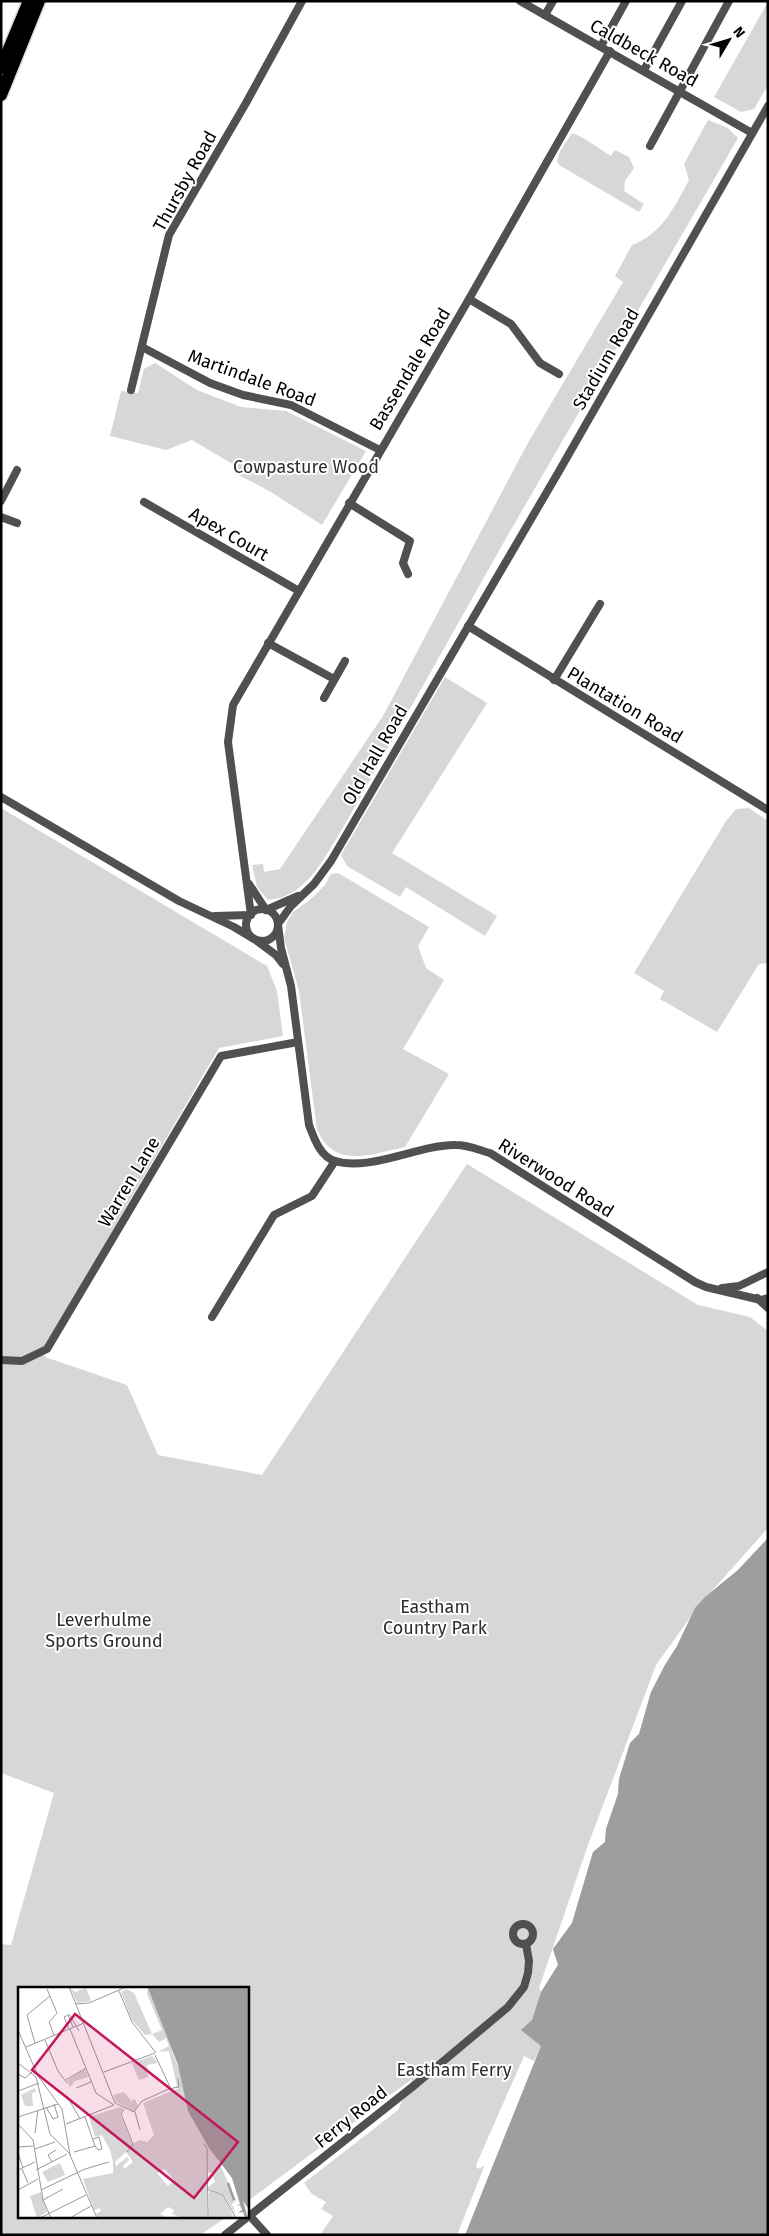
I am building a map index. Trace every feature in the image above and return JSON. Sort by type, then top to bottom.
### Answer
[{"type":"highway","points":[[1,68],[29,1]]},
{"type":"highway","points":[[1,95],[39,1]]},
{"type":"street","name":"Thursby Road","points":[[131,390],[169,235],[246,103],[302,1]]},
{"type":"street","name":"Caldbeck Road","points":[[520,1],[680,90],[752,133]]},
{"type":"street","points":[[545,15],[553,1]]},
{"type":"street","points":[[601,46],[626,1]]},
{"type":"street","points":[[644,70],[682,1]]},
{"type":"street","points":[[650,146],[729,1]]},
{"type":"street","name":"Bassendale Road","points":[[250,915],[248,880],[228,742],[233,705],[469,299],[610,51]]},
{"type":"street","name":"Stadium Road","points":[[468,626],[768,106]]},
{"type":"street","points":[[469,299],[511,324],[540,362],[558,374]]},
{"type":"street","name":"Martindale Road","points":[[142,347],[210,383],[243,395],[290,405],[380,450]]},
{"type":"street","points":[[1,501],[17,470]]},
{"type":"street","name":"Apex Court","points":[[144,502],[298,591]]},
{"type":"street","points":[[349,503],[410,541],[403,563],[408,574]]},
{"type":"street","points":[[1,517],[17,523]]},
{"type":"street","points":[[554,680],[600,604]]},
{"type":"street","name":"Plantation Road","points":[[468,626],[768,810]]},
{"type":"street","name":"Old Hall Road","points":[[278,925],[286,912],[314,884],[331,861],[468,626]]},
{"type":"street","points":[[268,643],[334,679]]},
{"type":"street","points":[[324,698],[345,661]]},
{"type":"street","points":[[1,797],[178,901],[254,939],[276,955],[286,968]]},
{"type":"street","name":"Bassendale Road","points":[[248,880],[254,894],[266,910]]},
{"type":"street","name":"Old Hall Road","points":[[266,910],[303,894]]},
{"type":"street","points":[[206,914],[227,917],[250,915],[258,910],[266,910],[274,915],[278,925],[280,948],[291,986],[309,1125],[317,1145],[335,1161],[312,1196],[274,1215],[212,1317]]},
{"type":"street","points":[[250,915],[247,925],[250,935],[254,939],[266,941],[271,939],[275,936],[278,925]]},
{"type":"street","name":"Warren Lane","points":[[1,1360],[22,1361],[47,1349],[221,1056],[298,1042]]},
{"type":"street","name":"Riverwood Road","points":[[335,1161],[363,1163],[443,1146],[473,1147],[490,1154],[690,1279],[712,1288],[757,1298],[768,1298]]},
{"type":"street","name":"Riverwood Road","points":[[712,1288],[739,1286],[768,1272]]},
{"type":"street","points":[[768,1278],[757,1278],[751,1289],[757,1298],[768,1308]]},
{"type":"street","name":"Ferry Road","points":[[250,2216],[416,2084],[508,2007],[524,1987],[528,1973],[529,1961],[526,1944]]},
{"type":"street","points":[[250,2216],[267,2235]]},
{"type":"street","name":"Ferry Road","points":[[225,2235],[247,2218]]},
{"type":"green space","points":[[768,2],[768,85],[754,109],[741,112],[714,97]]},
{"type":"green space","points":[[708,120],[728,128],[738,138],[509,533],[340,833],[312,876],[303,885],[293,892],[268,900],[257,887],[252,865],[263,864],[264,872],[280,869],[383,716],[529,441],[623,282],[615,276],[632,245],[652,234],[660,226],[684,190],[689,180],[684,164]]},
{"type":"green space","points":[[572,133],[587,140],[611,156],[615,150],[629,157],[634,168],[625,181],[624,191],[644,204],[639,212],[559,165],[557,161],[560,151]]},
{"type":"green space","name":"Cowpasture Wood","points":[[155,363],[197,390],[241,407],[286,411],[366,451],[322,525],[271,492],[233,472],[236,466],[192,440],[166,450],[110,436],[121,391],[138,393],[144,369]]},
{"type":"green space","points":[[445,677],[487,703],[392,853],[497,916],[485,936],[406,887],[400,897],[347,866],[341,855]]},
{"type":"green space","name":"Eastham Country Park","points":[[1,808],[267,966],[277,991],[283,1036],[219,1048],[42,1351],[45,1357],[127,1385],[158,1455],[262,1475],[467,1164],[698,1305],[750,1317],[768,1331],[768,1528],[709,1594],[738,1570],[768,1538],[482,2206],[482,2192],[541,2046],[534,2061],[524,2056],[477,2163],[476,2167],[480,2169],[482,2166],[484,2167],[457,2235],[320,2235],[333,2216],[321,2209],[326,2202],[312,2194],[304,2183],[398,2110],[412,2079],[249,2200],[249,1987],[18,1987],[18,2218],[226,2218],[200,2235],[1,2235],[1,1944],[11,1945],[54,1793],[1,1773]],"holes":[[[692,1615],[677,1646],[651,1692],[639,1734],[630,1743],[619,1779],[618,1794],[606,1829],[605,1842],[593,1852],[572,1923],[553,1949],[558,1965],[541,1992],[539,1988],[588,1845],[656,1665]]]},
{"type":"green space","points":[[749,808],[768,821],[768,963],[759,964],[717,1032],[660,999],[664,991],[634,973],[726,821],[736,809]]},
{"type":"green space","points":[[338,873],[429,927],[418,946],[426,968],[444,980],[403,1049],[449,1074],[405,1147],[355,1156],[344,1155],[334,1151],[325,1143],[317,1130],[299,991],[284,938],[287,922],[293,912],[311,899],[325,885],[331,874]]},
{"type":"shaded area","points":[[768,1538],[768,2235],[465,2235],[541,2046],[521,2030],[532,2020],[541,1992],[558,1965],[553,1949],[572,1923],[593,1852],[605,1842],[606,1829],[618,1794],[619,1779],[630,1743],[639,1734],[651,1692],[677,1646],[695,1608],[705,1597],[738,1570]]},
{"type":"park label","name":"Leverhulme Sports Ground","points":[[104,1630]]},
{"type":"park label","name":"Eastham Ferry","points":[[454,2070]]}]
